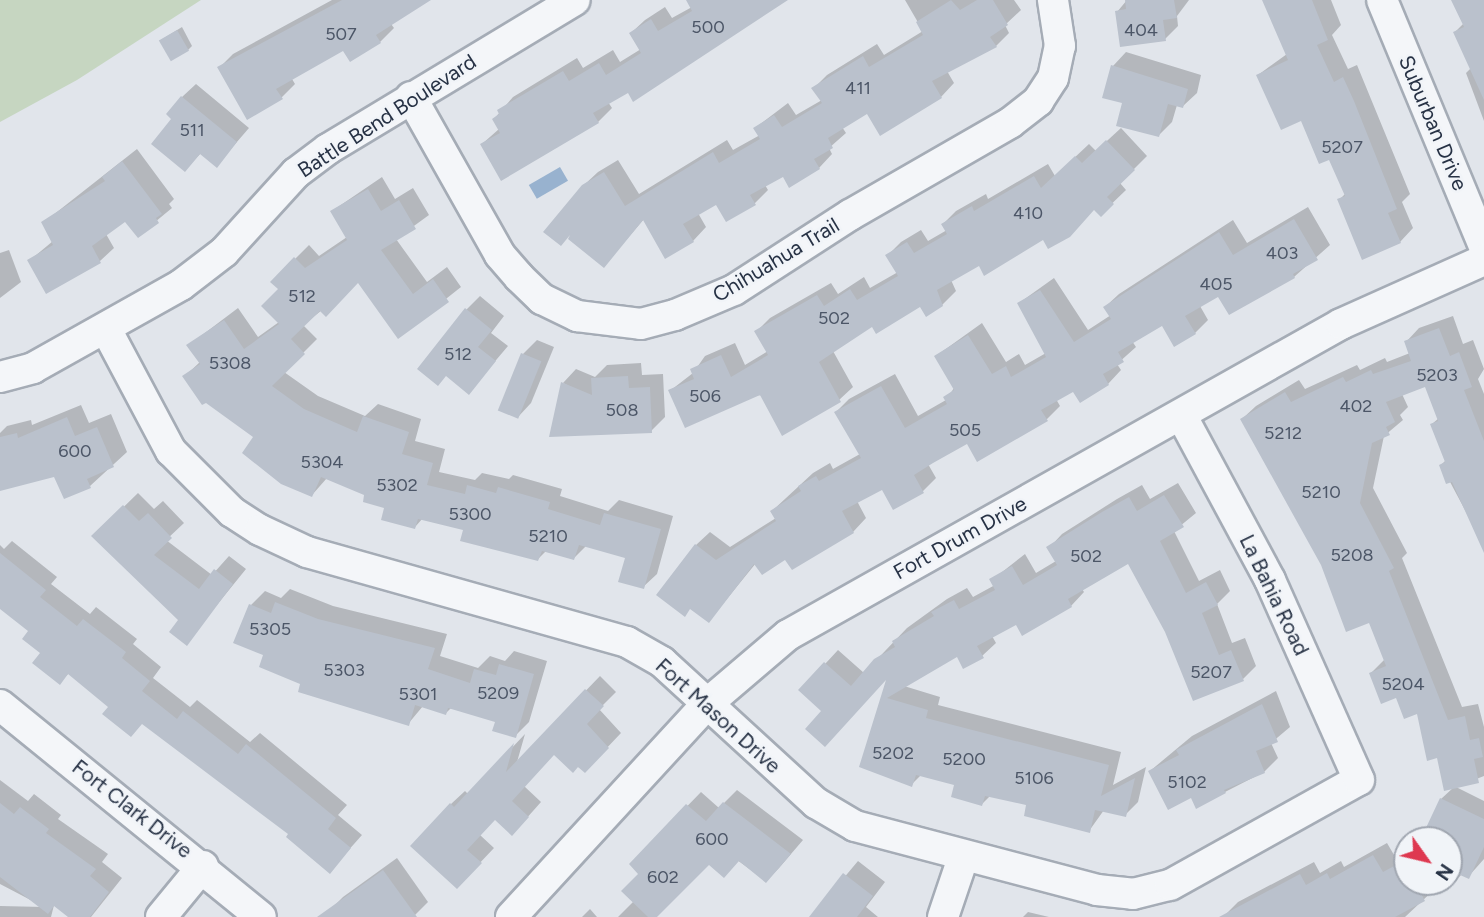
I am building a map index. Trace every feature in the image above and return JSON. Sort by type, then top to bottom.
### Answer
[{"type":"street","name":"Battle Bend Boulevard","points":[[0,377],[33,368],[181,285],[224,252],[296,173],[411,97],[575,0]]},
{"type":"street","name":"Chihuahua Trail","points":[[411,97],[500,255],[519,277],[542,299],[577,316],[641,324],[675,315],[734,290],[850,215],[1010,123],[1038,101],[1053,78],[1060,46],[1054,0]]},
{"type":"street","name":"Suburban Drive","points":[[1381,0],[1484,247]]},
{"type":"street","name":"Fort Drum Drive","points":[[511,917],[708,703],[788,635],[1341,324],[1484,260]]},
{"type":"street","name":"Fort Mason Drive","points":[[106,329],[172,451],[232,512],[260,530],[307,552],[627,642],[662,662],[816,803],[855,826],[1097,890],[1133,894],[1170,885],[1359,780]]},
{"type":"street","name":"La Bahia Road","points":[[1181,415],[1270,580],[1359,780]]},
{"type":"street","name":"Fort Clark Drive","points":[[0,705],[203,866],[261,917]]},
{"type":"street","points":[[943,917],[964,855]]},
{"type":"street","points":[[161,917],[203,866]]},
{"type":"green space","points":[[0,0],[201,0],[77,80],[0,122]]},
{"type":"water","points":[[560,167],[568,181],[537,199],[529,185]]},
{"type":"building","points":[[342,0],[431,0],[376,35],[381,43],[350,62],[343,51],[276,89],[283,99],[247,120],[217,67]]},
{"type":"building","points":[[686,0],[788,0],[633,102],[628,93],[593,113],[599,123],[501,181],[480,144],[500,133],[492,119],[499,114],[497,110],[563,71],[569,81],[599,63],[606,75],[641,53],[629,33],[651,19],[658,31],[692,11]]},
{"type":"building","points":[[951,0],[960,10],[977,0],[993,0],[1008,25],[990,37],[997,47],[932,81],[942,98],[880,136],[867,114],[828,138],[833,148],[814,159],[820,169],[789,188],[783,177],[750,195],[756,205],[726,222],[716,205],[683,224],[694,242],[665,259],[643,220],[604,268],[568,239],[570,235],[561,246],[543,232],[582,185],[604,172],[625,206],[713,152],[719,163],[760,139],[753,128],[774,115],[782,127],[822,103],[811,88],[863,56],[869,67],[923,35],[916,22]]},
{"type":"building","points":[[1125,0],[1174,0],[1177,18],[1163,20],[1166,41],[1120,47],[1115,11],[1126,9]]},
{"type":"building","points":[[1262,0],[1312,0],[1328,40],[1317,45],[1334,82],[1343,77],[1354,101],[1397,209],[1388,213],[1401,243],[1362,260],[1337,199],[1345,196],[1329,160],[1319,164],[1301,121],[1281,130],[1256,75],[1288,60]]},
{"type":"building","points":[[1451,0],[1484,0],[1484,100],[1453,32],[1464,27]]},
{"type":"building","points":[[177,30],[189,51],[171,61],[159,40]]},
{"type":"building","points":[[1111,65],[1188,89],[1183,108],[1168,104],[1159,137],[1116,126],[1122,103],[1102,98]]},
{"type":"building","points":[[181,96],[237,142],[217,168],[200,154],[185,172],[151,144],[171,119],[166,114]]},
{"type":"building","points":[[1106,140],[1135,170],[1107,197],[1114,204],[1101,217],[1094,210],[1070,237],[1048,249],[1043,240],[984,276],[979,266],[937,290],[943,306],[926,317],[920,307],[876,334],[872,327],[819,362],[841,402],[782,436],[760,395],[685,428],[668,390],[694,379],[690,369],[721,355],[731,377],[768,355],[754,331],[817,295],[824,306],[850,289],[857,300],[898,276],[885,255],[907,242],[914,253],[947,234],[941,224],[972,206],[974,211],[1034,176],[1041,188],[1075,156],[1082,163]]},
{"type":"building","points":[[122,161],[162,214],[156,218],[159,223],[138,238],[125,222],[92,246],[101,263],[46,294],[27,260],[53,245],[41,222],[105,181],[102,177]]},
{"type":"building","points":[[368,189],[381,211],[399,200],[416,229],[381,250],[413,294],[433,279],[449,302],[398,339],[358,283],[326,317],[320,311],[291,339],[305,354],[272,386],[304,409],[357,432],[363,416],[409,432],[402,454],[433,463],[427,485],[465,494],[467,485],[496,493],[498,487],[550,502],[548,509],[600,525],[604,513],[661,529],[644,589],[618,582],[625,558],[579,545],[574,560],[542,551],[538,561],[460,541],[463,530],[418,519],[415,529],[381,520],[384,508],[363,502],[364,495],[321,477],[312,497],[281,484],[242,453],[253,437],[206,403],[202,405],[182,376],[200,364],[186,345],[224,320],[244,349],[279,324],[261,306],[278,289],[270,282],[294,257],[305,268],[347,240],[330,211]]},
{"type":"building","points":[[1294,219],[1318,260],[1293,274],[1295,278],[1229,315],[1218,297],[1185,316],[1196,334],[1174,347],[1162,326],[1118,352],[1124,362],[1103,374],[1109,385],[1080,403],[1073,392],[1041,410],[1048,421],[977,462],[967,444],[933,463],[914,475],[924,493],[893,510],[882,490],[842,511],[854,533],[792,570],[785,560],[762,575],[754,564],[709,623],[690,609],[685,617],[656,595],[695,544],[716,560],[776,521],[770,511],[801,491],[798,486],[816,476],[819,481],[861,458],[834,412],[881,386],[905,428],[947,404],[943,397],[954,390],[934,356],[968,335],[992,374],[1006,366],[1011,377],[1046,357],[1017,303],[1040,290],[1074,342],[1111,319],[1103,307],[1219,232],[1233,255]]},
{"type":"building","points":[[465,308],[492,330],[478,347],[496,361],[469,395],[446,376],[438,386],[417,369]]},
{"type":"building","points":[[1439,328],[1450,356],[1459,352],[1472,387],[1464,390],[1484,441],[1484,553],[1452,482],[1446,484],[1439,465],[1445,462],[1430,424],[1438,421],[1425,387],[1386,402],[1395,422],[1386,427],[1390,435],[1372,443],[1360,503],[1394,568],[1389,571],[1448,720],[1465,716],[1470,740],[1479,738],[1483,757],[1474,759],[1479,783],[1444,791],[1437,758],[1427,761],[1417,714],[1404,719],[1396,698],[1381,704],[1369,673],[1386,666],[1369,623],[1346,632],[1321,565],[1240,419],[1285,392],[1291,402],[1343,377],[1346,382],[1371,370],[1373,374],[1411,361],[1404,341]]},
{"type":"building","points":[[521,353],[541,361],[518,419],[498,410]]},
{"type":"building","points":[[628,376],[629,388],[650,387],[652,433],[549,437],[561,382],[592,395],[591,378]]},
{"type":"building","points":[[67,417],[75,436],[97,427],[114,467],[87,479],[91,488],[64,499],[54,477],[0,491],[0,437],[17,433],[18,438]]},
{"type":"building","points":[[1164,495],[1184,527],[1160,541],[1186,593],[1206,582],[1218,605],[1202,613],[1219,655],[1231,650],[1244,681],[1193,701],[1165,632],[1128,564],[1068,599],[1072,607],[1022,636],[1016,625],[977,646],[984,658],[963,669],[957,657],[887,698],[928,710],[926,718],[1109,765],[1101,796],[1135,778],[1126,817],[1095,810],[1090,833],[1024,816],[1026,805],[985,796],[982,806],[951,797],[954,785],[916,775],[912,787],[859,767],[886,680],[825,747],[805,729],[821,711],[798,690],[824,662],[851,686],[874,659],[895,647],[892,641],[934,616],[931,612],[954,600],[959,609],[995,590],[989,579],[1012,566],[1023,585],[1057,565],[1046,547],[1129,497],[1137,511]]},
{"type":"building","points":[[123,505],[139,521],[148,513],[172,538],[154,555],[199,589],[214,569],[233,584],[187,646],[169,632],[178,620],[91,536]]},
{"type":"building","points":[[0,553],[46,590],[40,597],[77,626],[83,619],[126,652],[122,658],[150,681],[142,691],[177,719],[183,711],[238,754],[246,744],[336,818],[328,829],[351,848],[330,874],[286,837],[288,834],[142,724],[131,737],[102,714],[108,707],[68,674],[60,685],[32,663],[40,653],[22,639],[28,631],[0,609]]},
{"type":"building","points":[[275,602],[318,619],[435,648],[428,669],[470,683],[474,669],[496,675],[499,664],[534,674],[516,738],[492,731],[495,722],[448,708],[446,715],[415,705],[409,726],[298,692],[300,684],[259,667],[263,655],[233,643],[249,604],[271,613]]},
{"type":"building","points":[[585,689],[604,706],[587,724],[609,748],[585,773],[578,767],[573,773],[554,755],[512,801],[529,817],[512,836],[495,820],[467,850],[482,863],[457,889],[410,846],[450,803],[454,807],[514,743],[506,772]]},
{"type":"building","points":[[1262,704],[1278,742],[1256,751],[1265,773],[1224,790],[1226,793],[1196,809],[1191,798],[1168,810],[1148,771],[1179,755],[1176,750]]},
{"type":"building","points":[[1440,798],[1484,819],[1484,847],[1469,879],[1463,876],[1463,826],[1427,826]]},
{"type":"building","points":[[723,802],[791,854],[766,883],[739,861],[724,878],[709,865],[657,917],[648,917],[621,891],[638,874],[629,864],[686,804],[706,821]]},
{"type":"building","points":[[0,803],[14,814],[20,807],[49,829],[46,833],[96,869],[90,876],[109,892],[90,917],[68,917],[54,906],[48,914],[0,877]]},
{"type":"building","points":[[1373,855],[1383,872],[1393,867],[1393,896],[1422,896],[1425,901],[1395,917],[1219,917],[1300,874],[1306,885],[1327,873],[1330,879]]},
{"type":"building","points":[[383,870],[417,917],[317,917]]},
{"type":"building","points":[[843,873],[873,896],[857,917],[809,917]]}]
